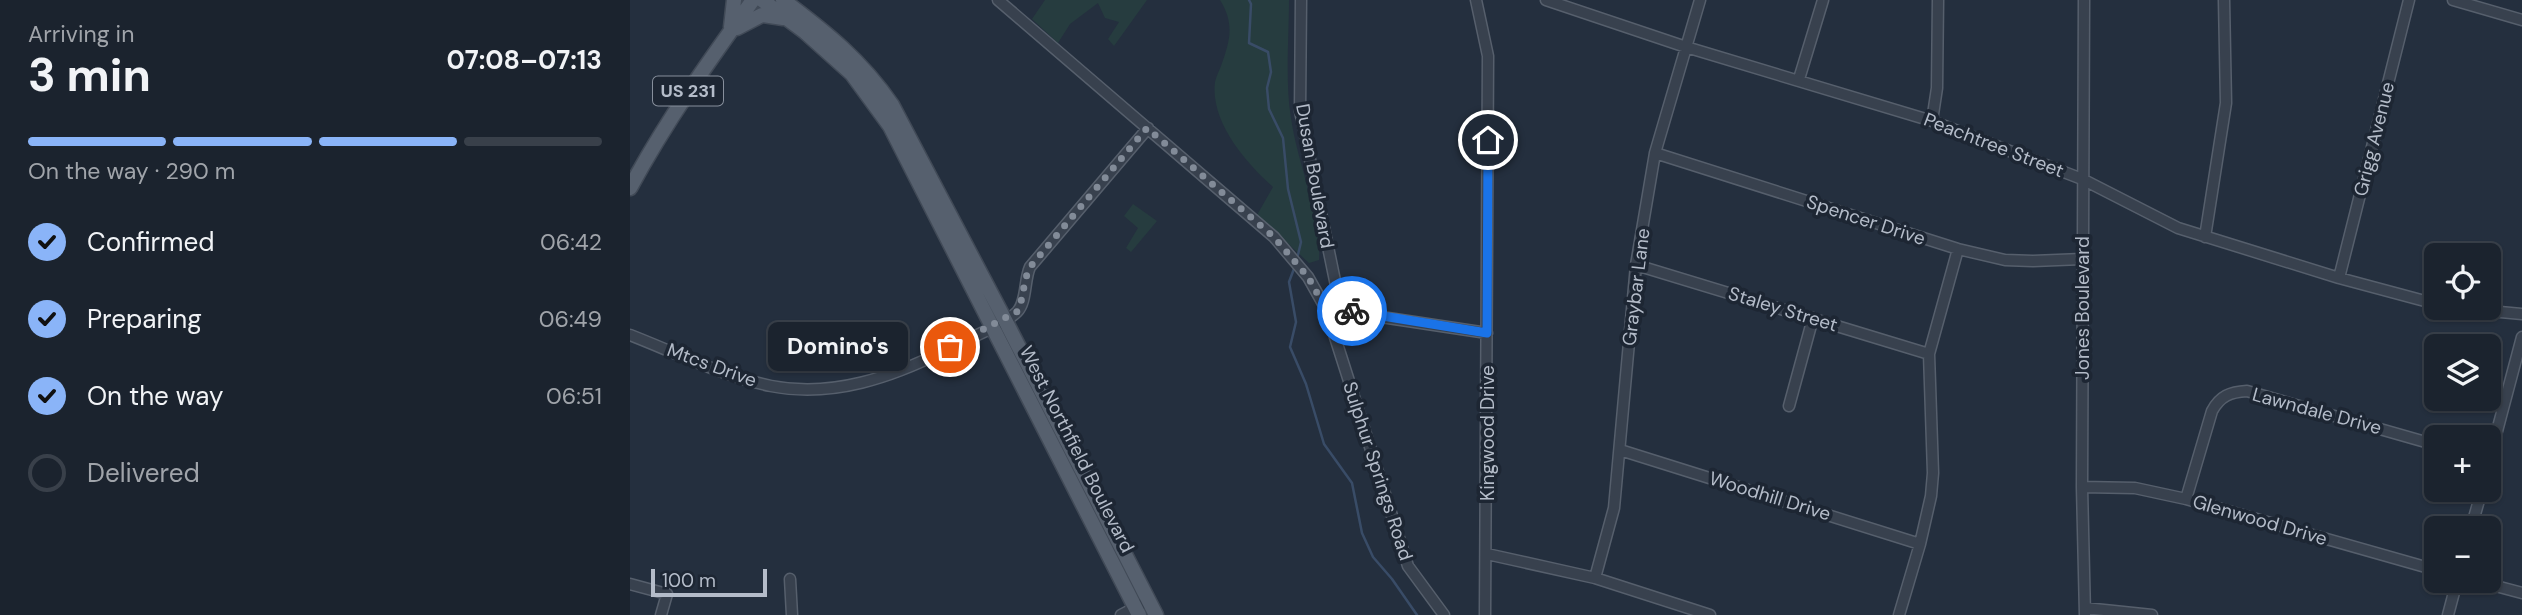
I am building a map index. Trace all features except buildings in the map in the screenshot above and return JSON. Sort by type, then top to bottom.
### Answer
[{"type":"main road","points":[[730,32],[734,0]]},
{"type":"main road","name":"US 231","points":[[630,188],[686,93],[754,0]]},
{"type":"main road","name":"West Northfield Boulevard","points":[[762,0],[852,74],[890,126],[1116,534],[1141,608]]},
{"type":"main road","name":"West Northfield Boulevard","points":[[783,0],[853,55],[875,80],[892,106],[999,323],[1102,542],[1141,608],[1156,615]]},
{"type":"main road","points":[[794,0],[808,18]]},
{"type":"main road","points":[[730,32],[762,15],[777,16],[791,22]]},
{"type":"main road","points":[[1102,542],[1116,534]]},
{"type":"street","name":"Sulphur Springs Road","points":[[998,0],[1274,237],[1296,261],[1326,309],[1408,566],[1444,615]]},
{"type":"street","name":"Dusan Boulevard","points":[[1301,0],[1300,111],[1341,310]]},
{"type":"street","name":"Kingwood Drive","points":[[1476,0],[1488,57],[1485,615]]},
{"type":"street","name":"Peachtree Street","points":[[1546,0],[1576,4],[1686,47],[1932,121],[2082,179],[2178,228],[2339,278],[2424,301]]},
{"type":"street","name":"Graybar Lane","points":[[1595,578],[1614,508],[1636,265],[1655,153],[1700,0]]},
{"type":"street","points":[[1799,79],[1823,0]]},
{"type":"street","points":[[1932,121],[1937,88],[1938,0]]},
{"type":"street","name":"Jones Boulevard","points":[[2084,0],[2082,488],[2085,612]]},
{"type":"street","points":[[2205,237],[2226,103],[2224,0]]},
{"type":"street","name":"Grigg Avenue","points":[[2339,278],[2409,0]]},
{"type":"street","points":[[2453,0],[2522,20]]},
{"type":"street","points":[[999,323],[1018,311],[1023,299],[1025,277],[1030,267],[1147,128]]},
{"type":"street","name":"Spencer Drive","points":[[1655,153],[1958,249],[2005,260],[2082,259]]},
{"type":"street","points":[[1899,615],[1920,544],[1933,473],[1929,354],[1958,249]]},
{"type":"street","name":"Staley Street","points":[[1636,265],[1929,354]]},
{"type":"street","points":[[1326,309],[1487,333]]},
{"type":"street","points":[[2501,312],[2522,314]]},
{"type":"street","points":[[1789,406],[1813,318]]},
{"type":"street","name":"Mtcs Drive","points":[[630,335],[740,377],[772,386],[829,389],[865,383],[898,372],[999,323]]},
{"type":"street","points":[[2499,425],[2522,337]]},
{"type":"street","name":"Lawndale Drive","points":[[2186,499],[2212,411],[2217,402],[2234,392],[2247,391],[2424,442]]},
{"type":"street","name":"Woodhill Drive","points":[[1620,450],[1920,544]]},
{"type":"street","name":"Glenwood Drive","points":[[2082,488],[2135,488],[2186,499],[2424,567]]},
{"type":"street","points":[[1487,554],[1595,578],[1709,615]]},
{"type":"street","points":[[790,579],[792,615]]},
{"type":"street","points":[[630,584],[667,594],[661,615]]},
{"type":"street","points":[[2501,587],[2522,593]]},
{"type":"street","points":[[2448,615],[2454,593]]},
{"type":"street","points":[[1121,615],[1141,608]]},
{"type":"street","points":[[2085,612],[2152,615]]},
{"type":"green space","points":[[1045,0],[1147,0],[1114,46],[1108,39],[1119,22],[1105,18],[1098,3],[1070,24],[1058,43],[1032,19]]},
{"type":"green space","points":[[1220,0],[1289,0],[1289,104],[1317,227],[1319,260],[1309,263],[1257,215],[1273,187],[1241,154],[1224,126],[1215,97],[1215,82],[1230,33],[1228,17]]},
{"type":"green space","points":[[1133,204],[1157,221],[1131,252],[1126,248],[1138,228],[1124,216]]},
{"type":"waterway","points":[[1249,0],[1249,43],[1268,52],[1271,72],[1267,88],[1269,109],[1283,138],[1288,189],[1301,242],[1297,259]]},
{"type":"waterway","points":[[1295,266],[1289,282],[1296,322],[1290,347],[1306,384],[1324,444],[1352,483],[1362,533],[1373,557],[1417,615]]},
{"type":"way so far","points":[[950,347],[1018,311],[1023,299],[1025,277],[1030,267],[1147,128],[1274,237],[1300,265],[1326,309],[1352,311]]},
{"type":"place","name":"Domino's","points":[[950,347]]},
{"type":"route","points":[[1352,311],[1487,333],[1488,140]]}]
